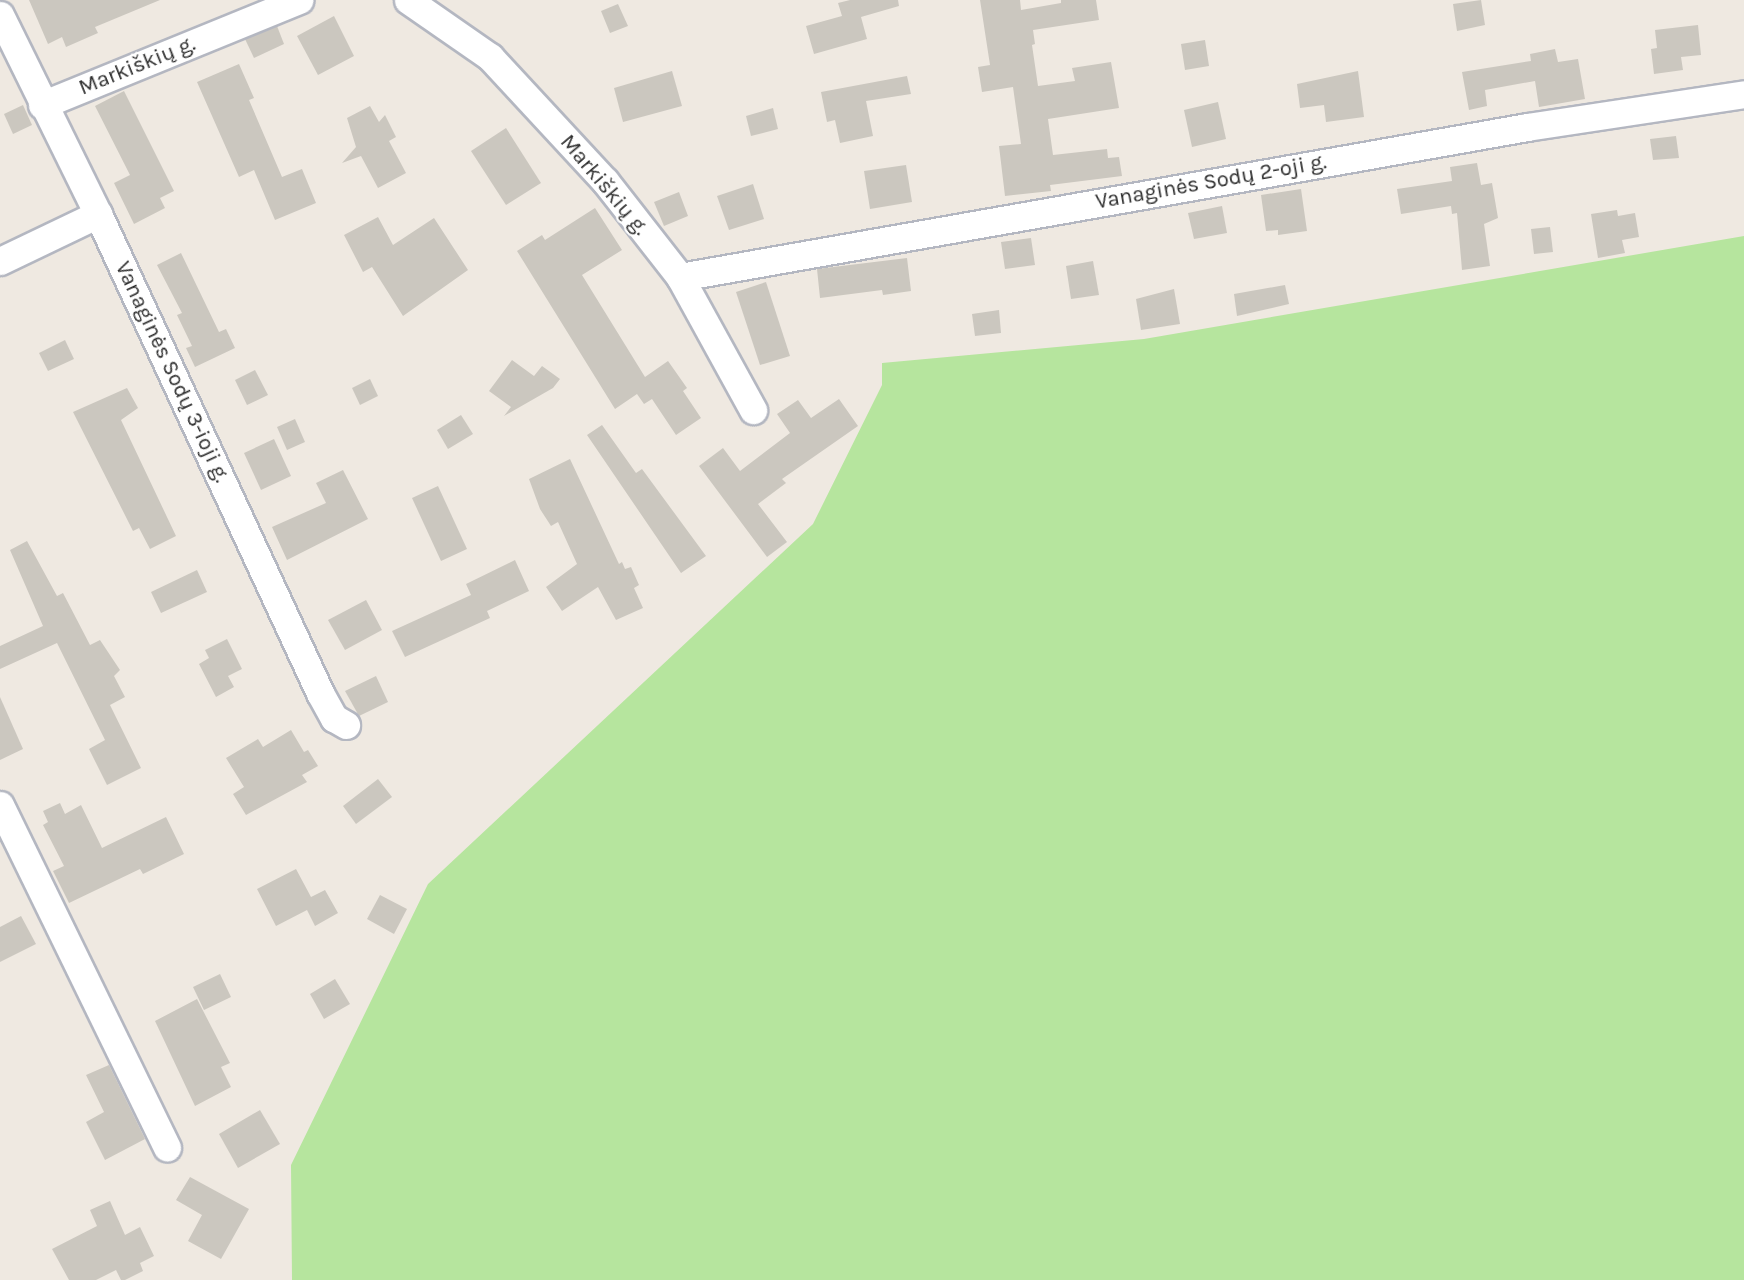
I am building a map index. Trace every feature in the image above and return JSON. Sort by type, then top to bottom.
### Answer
[{"type":"street","name":"Markiškių g.","points":[[42,105],[298,0]]},
{"type":"street","name":"Markiškių g.","points":[[408,0],[490,57],[605,181],[680,277],[753,410]]},
{"type":"street","name":"Vanaginės Sodų 3-ioji g.","points":[[0,15],[42,105],[98,214],[320,693],[334,718],[346,725]]},
{"type":"street","name":"Vanaginės Sodų 2-oji g.","points":[[680,277],[1516,129],[1744,93]]},
{"type":"street","points":[[0,261],[98,214]]},
{"type":"street","points":[[0,805],[167,1148]]},
{"type":"green space","points":[[1744,236],[1744,1280],[292,1280],[291,1165],[428,884],[813,524],[882,385],[882,363],[1144,339]]},
{"type":"building","points":[[29,0],[160,0],[95,27],[98,33],[66,47],[62,37],[48,44]]},
{"type":"building","points":[[850,0],[898,0],[899,6],[861,17],[867,39],[814,54],[806,26],[842,16],[838,3]]},
{"type":"building","points":[[980,0],[1020,0],[1021,10],[1061,3],[1061,0],[1096,0],[1099,20],[1033,30],[1035,44],[1032,45],[1038,86],[1075,81],[1072,68],[1111,62],[1119,108],[1048,119],[1053,155],[1107,149],[1108,158],[1119,157],[1122,176],[1050,185],[1051,191],[1005,196],[999,146],[1021,144],[1013,87],[982,92],[978,67],[990,65]]},
{"type":"building","points":[[1481,0],[1485,25],[1457,31],[1453,4]]},
{"type":"building","points":[[618,4],[628,26],[610,33],[601,11]]},
{"type":"building","points":[[334,16],[354,56],[318,75],[297,36]]},
{"type":"building","points":[[1698,25],[1701,55],[1681,57],[1683,70],[1654,74],[1651,49],[1657,48],[1655,30]]},
{"type":"building","points":[[277,26],[284,44],[254,58],[245,39]]},
{"type":"building","points":[[1205,40],[1209,66],[1185,70],[1181,44]]},
{"type":"building","points":[[1555,49],[1558,62],[1578,59],[1585,99],[1539,107],[1535,81],[1485,90],[1487,106],[1469,110],[1462,72],[1531,61],[1530,54]]},
{"type":"building","points":[[239,64],[254,98],[249,100],[282,177],[302,169],[316,203],[275,220],[254,170],[239,177],[197,82]]},
{"type":"building","points":[[672,71],[682,106],[623,122],[614,88]]},
{"type":"building","points":[[1358,71],[1364,117],[1326,122],[1324,105],[1300,108],[1297,84]]},
{"type":"building","points":[[907,76],[911,94],[866,101],[873,136],[840,143],[835,120],[827,122],[821,92]]},
{"type":"building","points":[[124,91],[174,191],[160,198],[165,208],[134,224],[114,183],[130,175],[95,106]]},
{"type":"building","points":[[1218,102],[1226,139],[1192,147],[1184,110]]},
{"type":"building","points":[[23,105],[32,125],[13,134],[4,114]]},
{"type":"building","points":[[370,106],[379,122],[385,115],[396,137],[389,141],[406,173],[378,188],[361,156],[342,163],[356,147],[347,118]]},
{"type":"building","points":[[773,108],[778,129],[751,136],[746,116]]},
{"type":"building","points":[[506,128],[541,183],[506,205],[471,151]]},
{"type":"building","points":[[1676,136],[1679,158],[1653,160],[1650,139]]},
{"type":"building","points":[[1477,163],[1481,185],[1492,183],[1498,218],[1484,224],[1490,266],[1462,270],[1457,213],[1452,214],[1451,206],[1401,214],[1397,189],[1452,181],[1450,167]]},
{"type":"building","points":[[906,165],[912,202],[870,209],[864,171]]},
{"type":"building","points":[[753,184],[764,219],[729,230],[717,196]]},
{"type":"building","points":[[1301,189],[1307,231],[1278,235],[1278,230],[1266,231],[1261,195]]},
{"type":"building","points":[[679,192],[688,216],[664,226],[654,202]]},
{"type":"building","points":[[1222,206],[1227,233],[1194,239],[1188,213]]},
{"type":"building","points":[[595,208],[622,250],[582,275],[645,377],[668,361],[687,388],[683,391],[701,418],[676,435],[652,399],[644,404],[637,394],[615,409],[517,251],[542,235],[545,240]]},
{"type":"building","points":[[1617,210],[1618,216],[1635,213],[1639,237],[1622,240],[1625,253],[1598,258],[1591,214]]},
{"type":"building","points":[[378,217],[393,245],[434,218],[468,270],[403,316],[372,267],[363,272],[344,235]]},
{"type":"building","points":[[1550,227],[1553,252],[1534,254],[1531,229]]},
{"type":"building","points":[[1031,238],[1035,265],[1005,269],[1001,242]]},
{"type":"building","points":[[181,253],[219,332],[226,329],[235,348],[195,367],[186,348],[192,346],[177,315],[182,313],[157,265]]},
{"type":"building","points":[[907,258],[911,291],[883,295],[882,290],[820,298],[817,269]]},
{"type":"building","points":[[1093,261],[1099,295],[1071,299],[1066,266]]},
{"type":"building","points":[[766,282],[790,356],[760,365],[736,292]]},
{"type":"building","points":[[1285,285],[1289,304],[1237,316],[1234,294]]},
{"type":"building","points":[[1174,289],[1180,324],[1141,330],[1136,299]]},
{"type":"building","points":[[999,310],[1001,333],[975,336],[972,314]]},
{"type":"building","points":[[65,340],[74,359],[48,371],[39,353]]},
{"type":"building","points":[[512,360],[534,376],[542,366],[560,379],[553,388],[504,416],[511,407],[489,391]]},
{"type":"building","points":[[255,370],[268,395],[247,405],[235,380]]},
{"type":"building","points":[[370,379],[378,396],[360,405],[352,388]]},
{"type":"building","points":[[127,388],[138,408],[121,420],[176,536],[150,549],[139,528],[133,531],[73,412]]},
{"type":"building","points":[[839,399],[858,426],[782,479],[786,483],[758,504],[787,542],[767,557],[699,466],[723,448],[740,471],[790,433],[777,414],[798,400],[811,418]]},
{"type":"building","points":[[461,415],[473,434],[448,449],[437,430]]},
{"type":"building","points":[[295,419],[305,442],[287,450],[277,427]]},
{"type":"building","points":[[602,425],[636,473],[642,469],[706,556],[681,573],[587,435]]},
{"type":"building","points":[[274,439],[291,476],[261,490],[244,453]]},
{"type":"building","points":[[570,459],[619,564],[622,562],[625,569],[631,567],[639,585],[634,588],[643,608],[616,620],[598,587],[562,611],[546,587],[577,564],[558,522],[551,526],[540,509],[529,479]]},
{"type":"building","points":[[343,470],[368,519],[287,560],[272,527],[326,503],[316,483]]},
{"type":"building","points":[[438,486],[467,549],[441,561],[412,498]]},
{"type":"building","points":[[27,541],[57,596],[63,593],[90,645],[100,640],[120,670],[114,676],[125,697],[110,705],[141,768],[107,785],[89,749],[105,740],[57,643],[0,669],[0,646],[43,626],[10,550]]},
{"type":"building","points":[[515,560],[529,591],[487,611],[490,618],[405,657],[392,631],[471,595],[466,584]]},
{"type":"building","points":[[197,570],[207,592],[161,613],[151,592]]},
{"type":"building","points":[[366,600],[382,630],[345,650],[328,620]]},
{"type":"building","points":[[227,639],[242,669],[228,676],[234,687],[216,697],[199,664],[209,658],[205,650]]},
{"type":"building","points":[[376,676],[388,702],[359,716],[345,691]]},
{"type":"building","points":[[0,697],[23,749],[0,760]]},
{"type":"building","points":[[291,730],[304,752],[308,750],[318,766],[302,775],[307,782],[246,815],[233,794],[244,787],[226,758],[258,739],[263,747]]},
{"type":"building","points":[[378,779],[392,797],[356,824],[343,806]]},
{"type":"building","points":[[60,803],[65,814],[81,805],[102,848],[166,817],[184,854],[143,874],[140,869],[69,903],[53,871],[64,866],[43,825],[48,822],[43,811]]},
{"type":"building","points":[[296,869],[311,897],[325,890],[338,913],[315,926],[307,910],[276,926],[257,889]]},
{"type":"building","points":[[380,895],[407,909],[394,934],[367,919]]},
{"type":"building","points":[[21,916],[36,944],[0,962],[0,927]]},
{"type":"building","points":[[220,974],[231,997],[204,1010],[193,987]]},
{"type":"building","points":[[335,979],[350,1004],[324,1019],[310,994]]},
{"type":"building","points":[[197,999],[230,1063],[221,1067],[231,1087],[195,1106],[155,1021]]},
{"type":"building","points":[[109,1065],[145,1139],[105,1160],[86,1122],[104,1112],[86,1075]]},
{"type":"building","points":[[260,1110],[280,1144],[238,1168],[219,1134]]},
{"type":"building","points":[[190,1177],[249,1209],[221,1259],[188,1241],[202,1215],[176,1200]]},
{"type":"building","points":[[110,1201],[125,1235],[140,1227],[154,1256],[140,1263],[143,1271],[125,1280],[121,1280],[116,1270],[96,1280],[69,1280],[52,1249],[97,1226],[90,1210]]}]
